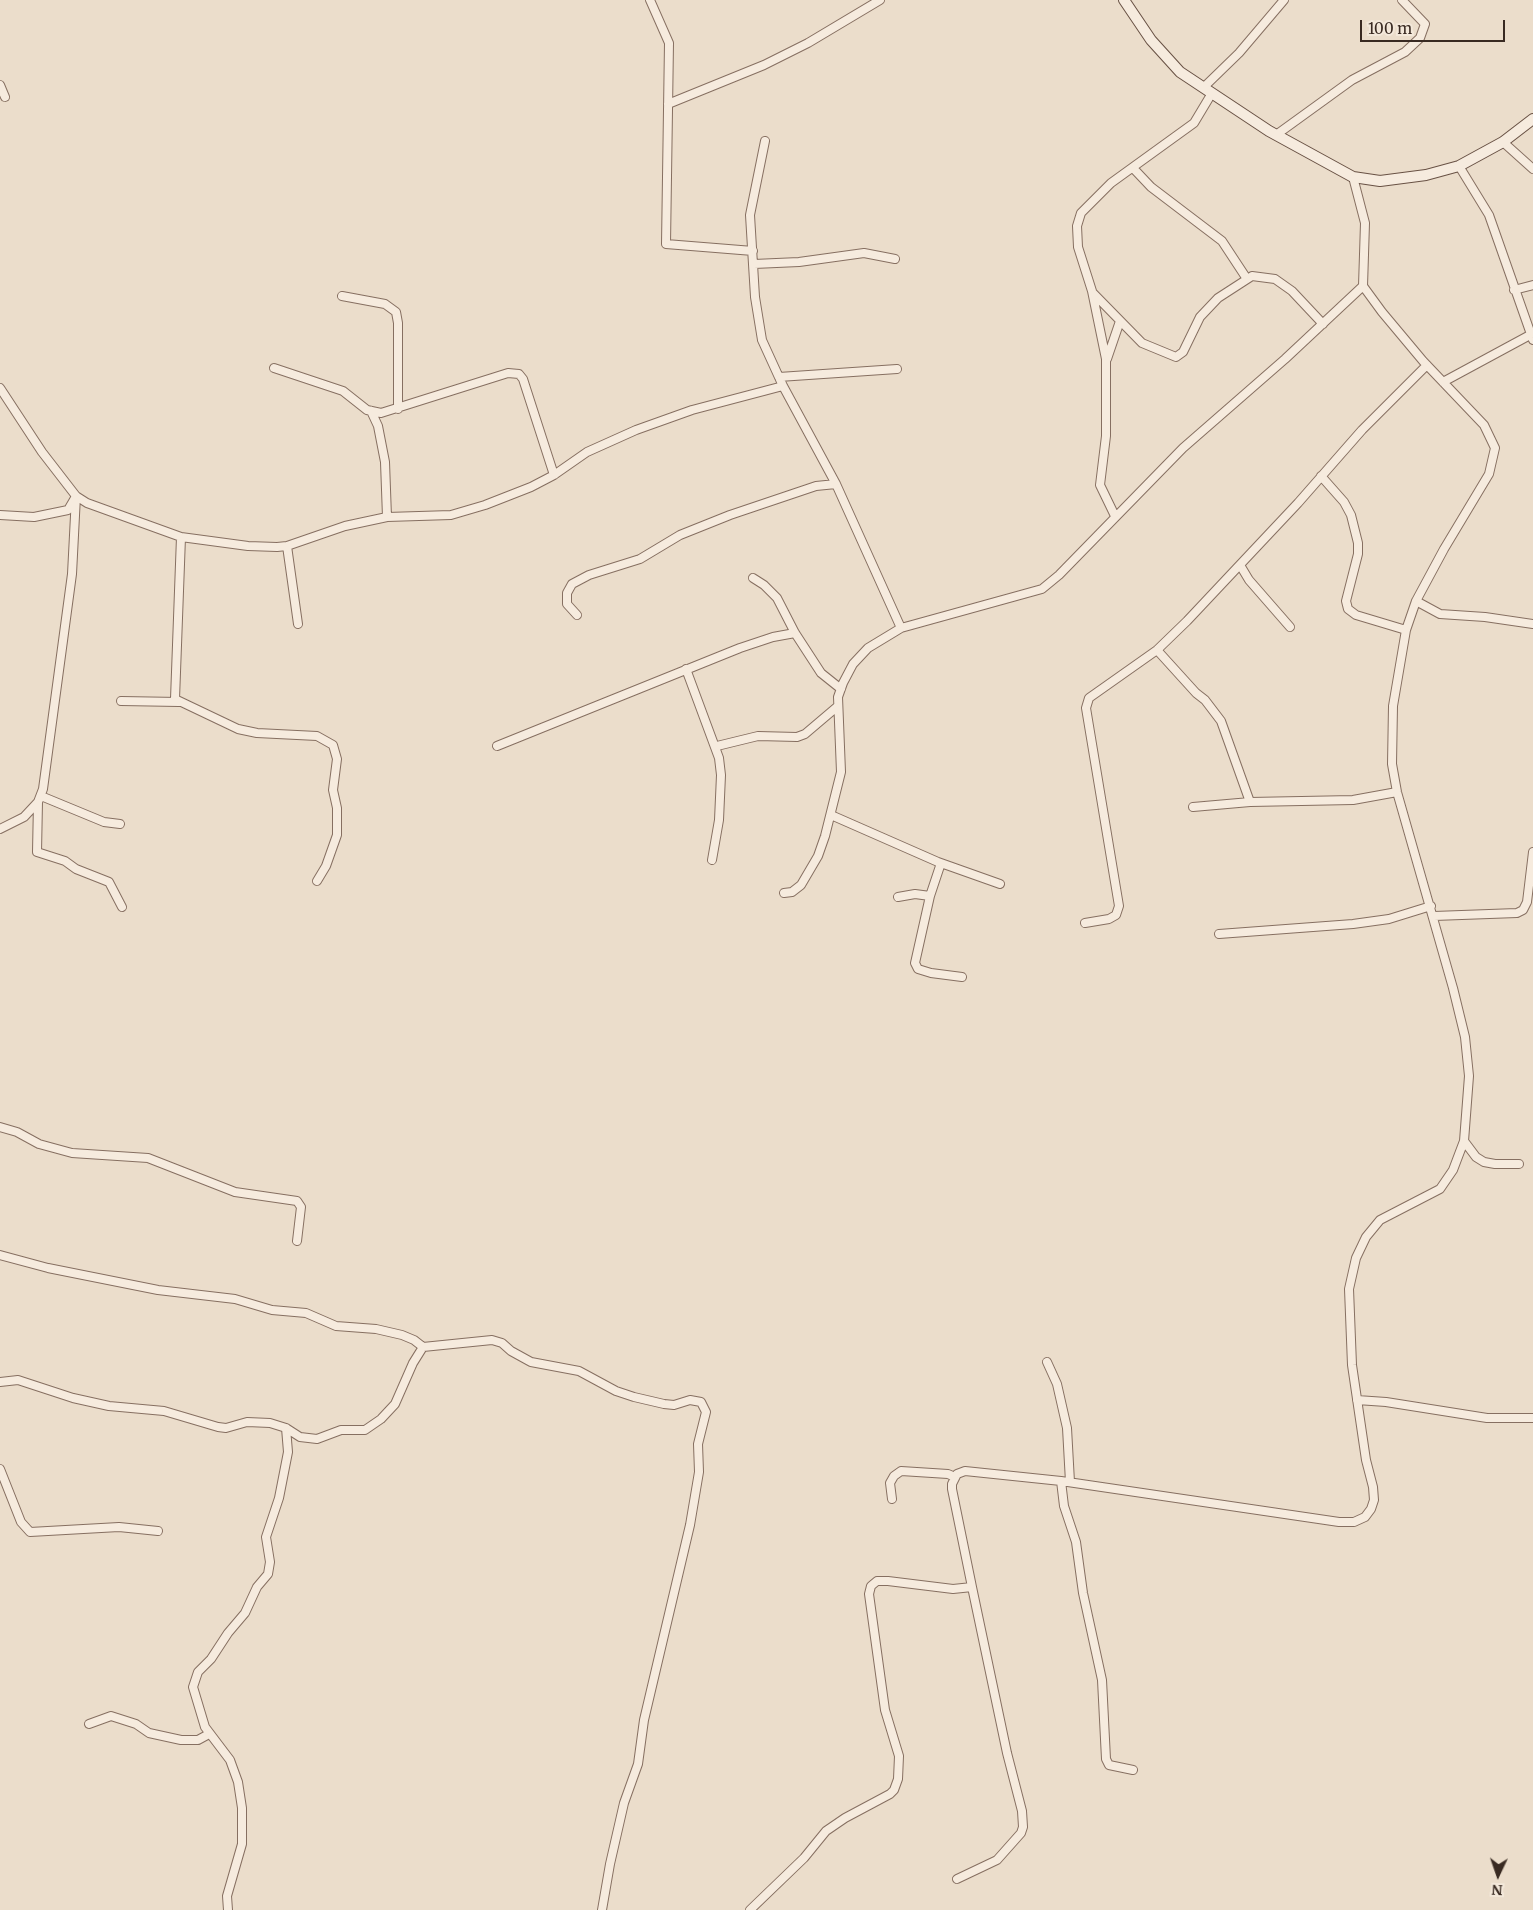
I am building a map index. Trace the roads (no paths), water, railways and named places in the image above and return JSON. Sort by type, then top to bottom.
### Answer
[{"type":"main road","points":[[1124,0],[1151,40],[1180,72],[1276,135],[1353,177],[1380,181],[1426,175],[1459,166],[1502,142],[1533,119]]},
{"type":"street","points":[[650,0],[669,43],[666,244],[753,251]]},
{"type":"street","points":[[668,104],[764,65],[808,43],[880,0]]},
{"type":"street","points":[[1115,516],[1100,484],[1106,436],[1106,359],[1092,291],[1078,247],[1076,226],[1081,213],[1111,183],[1194,123],[1208,90],[1284,0]]},
{"type":"street","points":[[1276,135],[1352,80],[1405,52],[1420,38],[1425,24],[1402,0]]},
{"type":"street","points":[[0,85],[5,96]]},
{"type":"street","points":[[764,140],[750,215],[755,297],[762,340],[783,386],[836,484],[901,628]]},
{"type":"street","points":[[1502,142],[1533,170]]},
{"type":"street","points":[[1443,382],[1532,338],[1489,215],[1459,166]]},
{"type":"street","points":[[1133,168],[1151,187],[1222,241],[1247,279]]},
{"type":"street","points":[[954,1477],[965,1471],[1070,1482],[1339,1522],[1354,1522],[1365,1517],[1374,1500],[1357,1400],[1349,1316],[1349,1289],[1356,1258],[1366,1237],[1380,1220],[1440,1189],[1453,1170],[1464,1141],[1468,1101],[1469,1058],[1434,916],[1397,792],[1392,764],[1393,706],[1406,630],[1416,601],[1444,549],[1489,474],[1496,448],[1484,425],[1427,364],[1382,312],[1363,286],[1365,223],[1353,177]]},
{"type":"street","points":[[754,264],[799,262],[864,253],[894,259]]},
{"type":"street","points":[[1092,291],[1142,343],[1176,357],[1183,352],[1200,317],[1218,298],[1252,276],[1275,279],[1292,291],[1323,324]]},
{"type":"street","points":[[1514,290],[1533,284]]},
{"type":"street","points":[[784,893],[792,892],[802,885],[818,856],[842,772],[838,706],[841,689],[854,664],[868,648],[901,628],[1042,589],[1059,575],[1183,448],[1363,286]]},
{"type":"street","points":[[342,296],[385,304],[396,312],[398,323],[398,409]]},
{"type":"street","points":[[1106,359],[1120,321]]},
{"type":"street","points":[[1085,923],[1109,919],[1116,915],[1119,906],[1086,708],[1089,698],[1157,650],[1240,565],[1362,430],[1427,364]]},
{"type":"street","points":[[274,368],[343,391],[371,411],[378,426],[386,468],[388,517]]},
{"type":"street","points":[[779,377],[897,369]]},
{"type":"street","points":[[371,411],[381,412],[398,409],[508,373],[519,374],[523,379],[554,475]]},
{"type":"street","points":[[0,388],[42,452],[76,496],[87,503],[182,537],[248,546],[287,546],[346,526],[388,517],[451,514],[485,505],[531,487],[554,475],[587,452],[636,430],[692,410],[783,386]]},
{"type":"street","points":[[378,426],[381,412]]},
{"type":"street","points":[[1321,476],[1344,502],[1351,515],[1358,543],[1358,554],[1346,601],[1348,609],[1356,615],[1406,630]]},
{"type":"street","points":[[577,615],[567,604],[567,592],[572,584],[588,575],[640,559],[675,538],[730,515],[816,486],[836,484]]},
{"type":"street","points":[[0,515],[34,517],[68,510],[76,496]]},
{"type":"street","points":[[76,496],[72,574],[39,799],[37,852],[65,861],[76,869],[109,882],[122,907]]},
{"type":"street","points":[[182,537],[176,699],[186,702],[238,729],[257,733],[317,736],[333,745],[337,759],[333,790],[337,808],[337,835],[326,866],[317,881]]},
{"type":"street","points":[[287,546],[298,624]]},
{"type":"street","points":[[1240,565],[1249,580],[1290,627]]},
{"type":"street","points":[[753,578],[764,585],[777,598],[795,634],[821,672],[841,689]]},
{"type":"street","points":[[1416,601],[1440,614],[1484,617],[1533,624]]},
{"type":"street","points":[[497,746],[740,648],[773,637],[795,634]]},
{"type":"street","points":[[1157,650],[1196,693],[1205,700],[1221,721],[1250,802]]},
{"type":"street","points":[[686,669],[717,746],[721,775],[719,820],[712,860]]},
{"type":"street","points":[[121,701],[186,702]]},
{"type":"street","points":[[717,746],[758,736],[797,737],[815,726],[838,706]]},
{"type":"street","points":[[1193,807],[1250,802],[1353,800],[1397,792]]},
{"type":"street","points":[[39,799],[104,822],[120,824]]},
{"type":"street","points":[[0,829],[24,817],[39,799]]},
{"type":"street","points":[[831,815],[941,863],[1000,884]]},
{"type":"street","points":[[1434,916],[1517,912],[1523,910],[1527,902],[1533,852]]},
{"type":"street","points":[[941,863],[930,896],[915,963],[918,969],[930,973],[962,977]]},
{"type":"street","points":[[898,897],[915,894],[930,896]]},
{"type":"street","points":[[1219,934],[1353,924],[1389,919],[1431,906]]},
{"type":"street","points":[[0,1126],[17,1132],[39,1144],[72,1153],[148,1158],[235,1192],[297,1201],[301,1207],[297,1241]]},
{"type":"street","points":[[1464,1141],[1476,1157],[1484,1162],[1519,1164]]},
{"type":"street","points":[[0,1255],[48,1268],[158,1290],[235,1299],[272,1310],[306,1313],[336,1326],[368,1328],[402,1335],[414,1340],[423,1347],[492,1340],[502,1343],[511,1351],[531,1362],[579,1371],[616,1391],[634,1397],[674,1405],[696,1400],[704,1406],[705,1419],[698,1444],[699,1472],[687,1539],[644,1720],[638,1764],[624,1803],[612,1855],[602,1910]]},
{"type":"street","points":[[0,1382],[18,1380],[73,1398],[109,1406],[164,1411],[218,1427],[226,1428],[253,1422],[270,1423],[286,1428],[300,1437],[310,1439],[341,1430],[365,1430],[380,1419],[395,1404],[413,1363],[423,1347]]},
{"type":"street","points":[[1047,1362],[1058,1384],[1067,1428],[1070,1482]]},
{"type":"street","points":[[1357,1400],[1386,1402],[1504,1419],[1533,1418]]},
{"type":"street","points":[[228,1910],[227,1896],[242,1844],[242,1808],[235,1770],[230,1760],[209,1734],[195,1699],[194,1679],[245,1614],[257,1587],[268,1574],[270,1562],[266,1537],[278,1498],[288,1452],[286,1428]]},
{"type":"street","points":[[0,1469],[21,1522],[30,1532],[119,1527],[158,1532]]},
{"type":"street","points":[[892,1499],[890,1482],[901,1471],[948,1474],[954,1477]]},
{"type":"street","points":[[954,1477],[952,1490],[1007,1753],[1022,1811],[1023,1827],[1021,1833],[998,1860],[957,1879]]},
{"type":"street","points":[[1061,1481],[1064,1506],[1076,1542],[1083,1593],[1102,1680],[1106,1759],[1109,1766],[1132,1770]]},
{"type":"street","points":[[750,1910],[804,1858],[826,1831],[845,1818],[890,1794],[898,1779],[899,1756],[885,1710],[878,1650],[869,1599],[871,1586],[877,1582],[888,1581],[953,1589],[972,1587]]},
{"type":"street","points":[[89,1724],[103,1717],[111,1716],[136,1724],[149,1733],[181,1740],[198,1740],[209,1734]]}]
